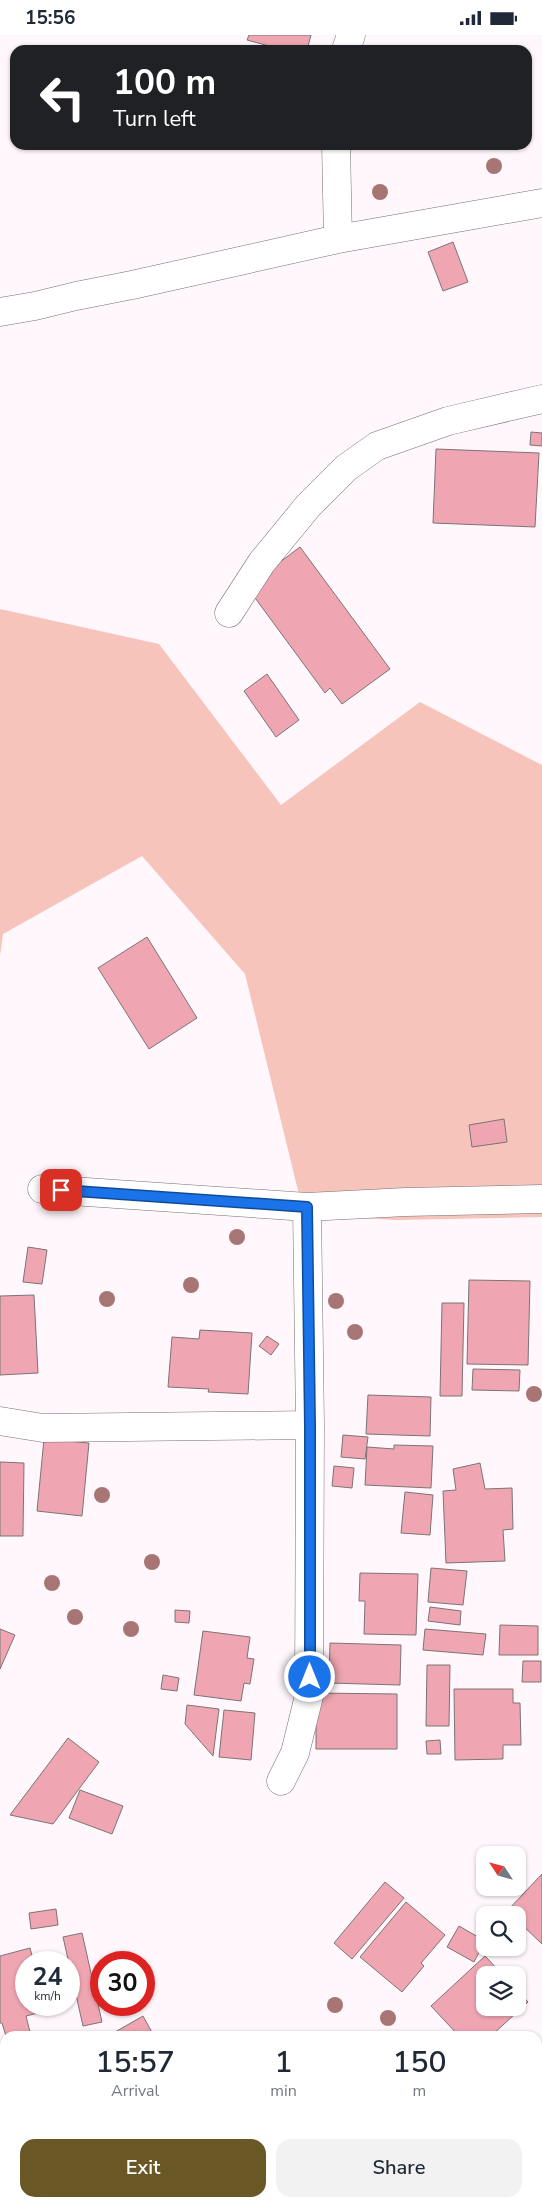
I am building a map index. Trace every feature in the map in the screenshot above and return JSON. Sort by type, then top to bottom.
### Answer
[{"type":"street","points":[[336,150],[338,239]]},
{"type":"street","points":[[0,311],[35,306],[76,295],[132,285],[338,239],[542,203]]},
{"type":"street","points":[[230,613],[262,562],[308,506],[346,468],[377,447],[448,421],[542,399]]},
{"type":"street","points":[[42,1189],[307,1207],[406,1201],[542,1199]]},
{"type":"street","points":[[281,1781],[295,1753],[309,1696],[310,1425],[307,1207]]},
{"type":"street","points":[[0,1421],[43,1428],[310,1425]]},
{"type":"shaded area","points":[[0,609],[159,644],[281,805],[420,702],[542,765],[542,1217],[397,1220],[304,1215],[245,974],[142,856],[3,934],[0,956]]},
{"type":"building","points":[[249,35],[311,35],[308,45],[266,45],[247,40]]},
{"type":"building","points":[[453,242],[468,282],[443,291],[428,252]]},
{"type":"building","points":[[531,432],[542,433],[542,446],[530,445]]},
{"type":"building","points":[[436,449],[539,453],[535,527],[433,523]]},
{"type":"building","points":[[300,547],[390,669],[342,704],[330,688],[325,693],[247,587]]},
{"type":"building","points":[[267,674],[299,720],[276,737],[244,691]]},
{"type":"building","points":[[147,937],[197,1018],[149,1049],[98,968]]},
{"type":"building","points":[[504,1119],[507,1142],[472,1147],[469,1125]]},
{"type":"building","points":[[28,1247],[47,1250],[42,1284],[23,1282]]},
{"type":"building","points":[[469,1280],[530,1281],[528,1365],[467,1364]]},
{"type":"building","points":[[34,1295],[38,1373],[0,1375],[0,1296]]},
{"type":"building","points":[[442,1303],[464,1303],[462,1396],[440,1396]]},
{"type":"building","points":[[200,1330],[252,1333],[248,1394],[208,1392],[209,1389],[168,1387],[172,1337],[199,1339]]},
{"type":"building","points":[[267,1336],[279,1344],[271,1355],[259,1346]]},
{"type":"building","points":[[473,1369],[520,1370],[519,1391],[472,1390]]},
{"type":"building","points":[[368,1395],[431,1397],[430,1436],[366,1434]]},
{"type":"building","points":[[343,1435],[368,1437],[365,1459],[341,1457]]},
{"type":"building","points":[[44,1439],[89,1443],[82,1516],[37,1511]]},
{"type":"building","points":[[394,1445],[433,1446],[431,1488],[365,1485],[367,1447],[394,1449]]},
{"type":"building","points":[[0,1462],[24,1463],[23,1536],[0,1536]]},
{"type":"building","points":[[480,1463],[485,1489],[512,1488],[513,1529],[503,1530],[505,1561],[446,1563],[443,1491],[456,1490],[453,1469]]},
{"type":"building","points":[[334,1466],[354,1468],[352,1488],[332,1486]]},
{"type":"building","points":[[405,1492],[433,1495],[430,1535],[401,1533]]},
{"type":"building","points":[[431,1568],[467,1571],[463,1605],[428,1602]]},
{"type":"building","points":[[360,1573],[418,1574],[416,1635],[364,1634],[365,1601],[359,1601]]},
{"type":"building","points":[[430,1607],[461,1611],[460,1625],[428,1621]]},
{"type":"building","points":[[175,1610],[190,1611],[189,1623],[175,1622]]},
{"type":"building","points":[[500,1625],[538,1626],[538,1655],[499,1655]]},
{"type":"building","points":[[0,1629],[15,1635],[0,1669]]},
{"type":"building","points":[[425,1629],[486,1634],[483,1655],[423,1650]]},
{"type":"building","points":[[203,1631],[250,1637],[247,1658],[254,1659],[250,1684],[244,1683],[241,1701],[194,1695]]},
{"type":"building","points":[[330,1643],[401,1645],[400,1685],[329,1683]]},
{"type":"building","points":[[523,1661],[541,1661],[541,1682],[522,1682]]},
{"type":"building","points":[[427,1665],[450,1665],[449,1726],[426,1726]]},
{"type":"building","points":[[163,1675],[179,1678],[177,1691],[161,1689]]},
{"type":"building","points":[[454,1689],[513,1689],[513,1703],[520,1703],[521,1745],[503,1745],[503,1759],[455,1760]]},
{"type":"building","points":[[316,1693],[397,1694],[397,1749],[316,1749]]},
{"type":"building","points":[[187,1705],[219,1709],[213,1756],[185,1724]]},
{"type":"building","points":[[224,1710],[255,1713],[251,1760],[219,1757]]},
{"type":"building","points":[[68,1738],[99,1762],[53,1824],[10,1815]]},
{"type":"building","points":[[440,1740],[441,1754],[427,1754],[426,1741]]},
{"type":"building","points":[[80,1790],[123,1806],[112,1834],[69,1818]]},
{"type":"building","points":[[542,1874],[542,1944],[526,1929],[526,1906],[512,1906],[521,1896],[526,1896],[526,1891]]},
{"type":"building","points":[[385,1882],[404,1898],[352,1959],[334,1943]]},
{"type":"building","points":[[406,1902],[445,1935],[421,1963],[424,1966],[402,1992],[360,1957]]},
{"type":"building","points":[[56,1909],[58,1925],[31,1929],[29,1913]]},
{"type":"building","points":[[459,1926],[476,1936],[477,1956],[474,1962],[447,1947]]},
{"type":"building","points":[[82,1933],[90,1969],[90,2016],[101,2016],[102,2022],[83,2026],[80,2013],[80,1951],[66,1951],[63,1937]]},
{"type":"building","points":[[30,1948],[31,1951],[19,1951]]},
{"type":"building","points":[[15,1952],[15,2016],[26,2016],[30,2031],[4,2031],[2,2023],[0,2023],[0,1956]]},
{"type":"building","points":[[485,1956],[494,1966],[476,1966],[476,2016],[513,2016],[496,2031],[454,2031],[431,2006]]},
{"type":"building","points":[[143,2016],[151,2031],[117,2031]]},
{"type":"route","points":[[61,1190],[307,1207],[310,1425],[310,1677]]}]
